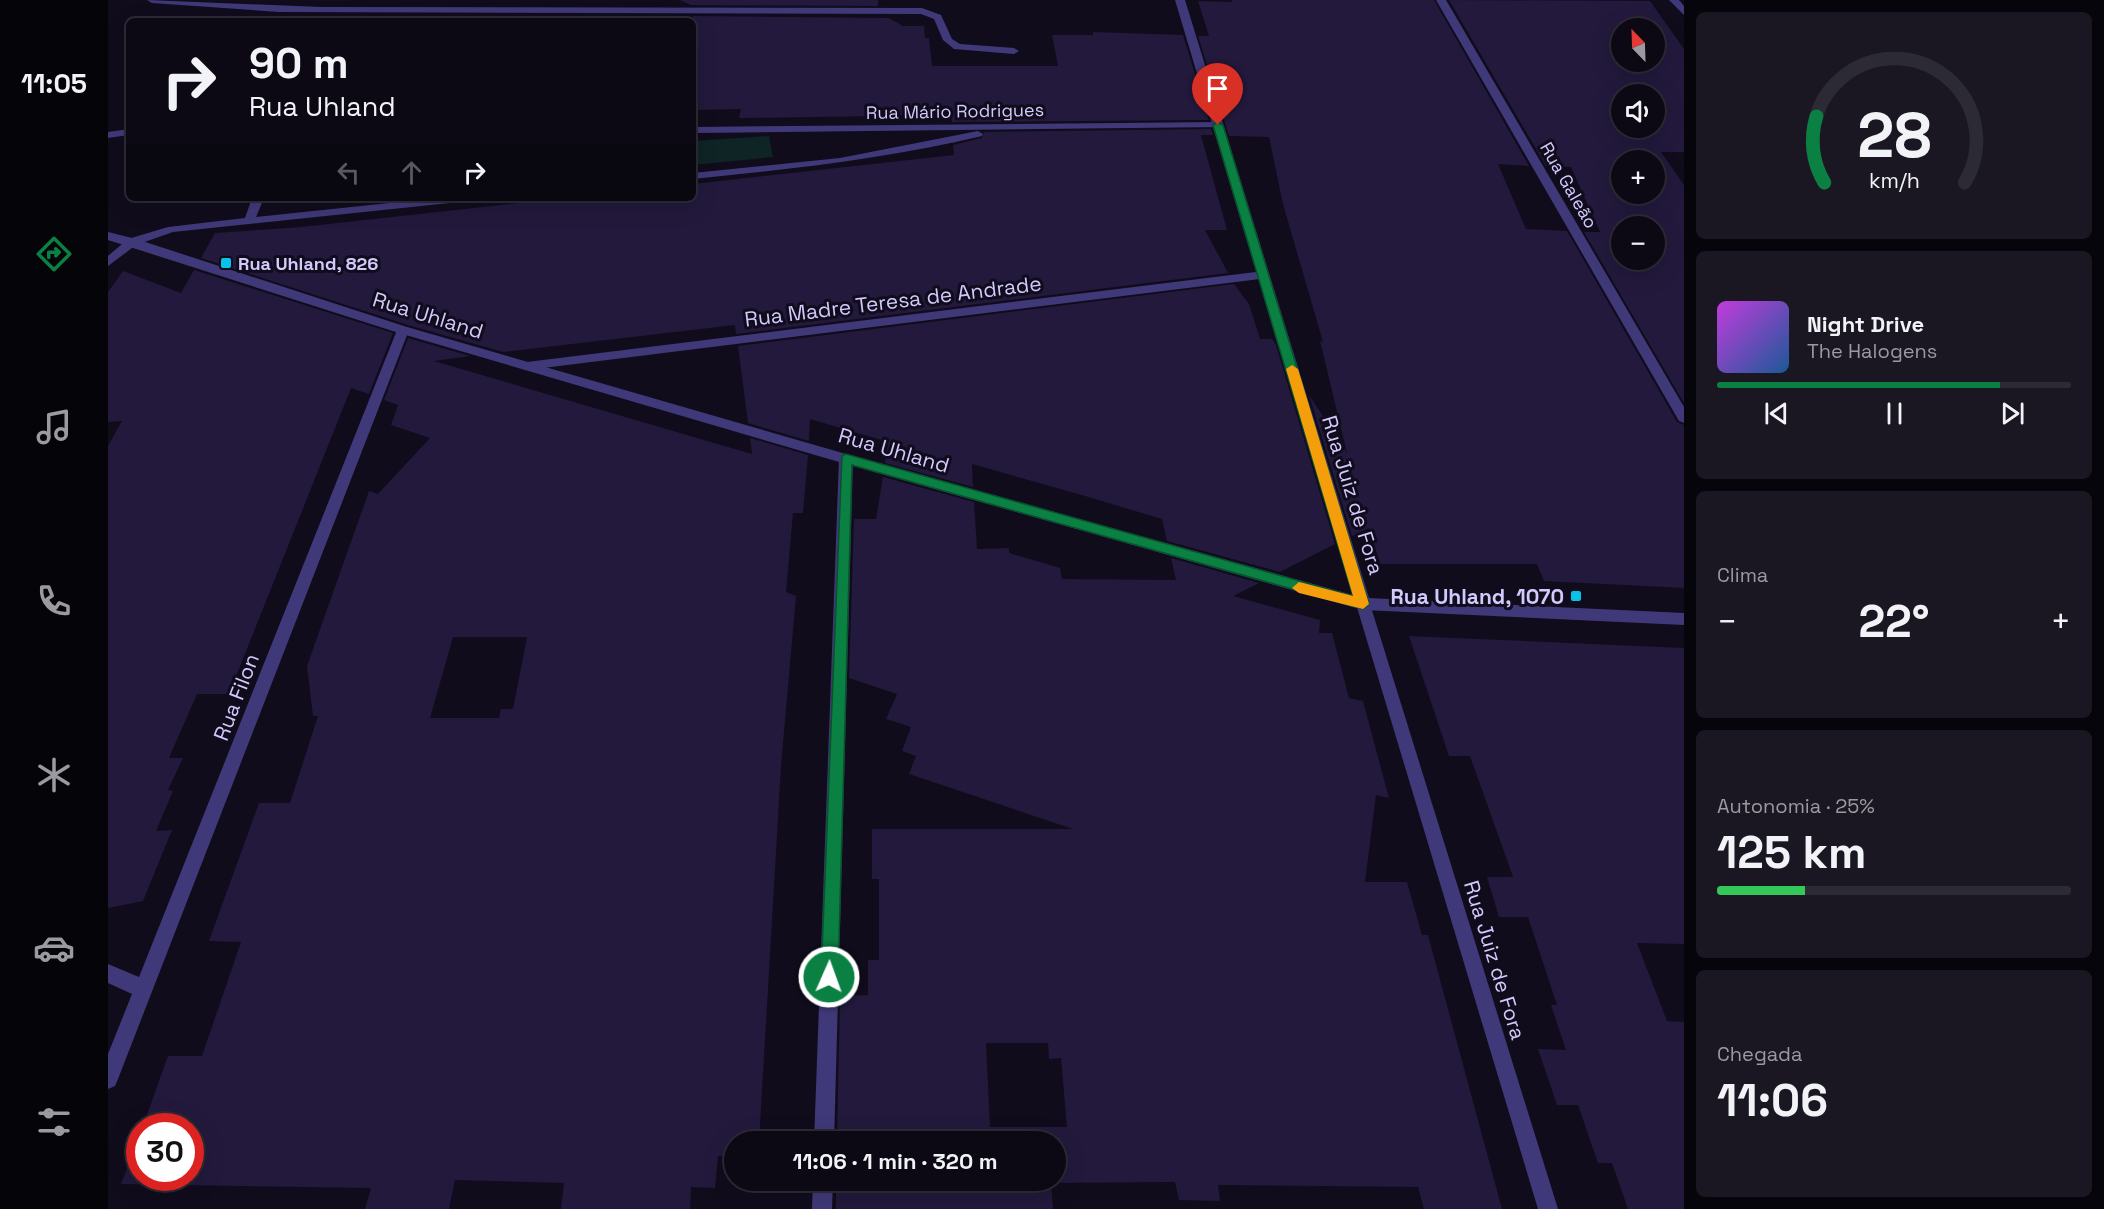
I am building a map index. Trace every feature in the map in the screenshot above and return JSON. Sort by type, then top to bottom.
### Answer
[{"type":"street","points":[[152,0],[213,8],[270,10],[649,4],[922,11],[938,17],[948,40],[957,47],[1014,51]]},
{"type":"street","name":"Rua Juiz de Fora","points":[[1180,0],[1548,1209]]},
{"type":"street","name":"Rua Galeão","points":[[1441,0],[1684,418]]},
{"type":"street","points":[[1674,0],[1684,12]]},
{"type":"street","name":"Rua Mário Rodrigues","points":[[696,130],[1218,125]]},
{"type":"street","points":[[696,176],[869,156],[1008,127]]},
{"type":"street","points":[[108,135],[126,132]]},
{"type":"street","points":[[250,219],[257,201]]},
{"type":"street","points":[[108,262],[132,242],[172,229],[438,201]]},
{"type":"street","name":"Rua Uhland","points":[[108,236],[403,330],[846,459],[1363,604],[1684,619]]},
{"type":"street","name":"Rua Madre Teresa de Andrade","points":[[527,366],[1264,275]]},
{"type":"street","name":"Rua Filon","points":[[108,1079],[403,330]]},
{"type":"street","points":[[824,1131],[846,459]]},
{"type":"street","points":[[108,973],[144,989]]},
{"type":"street","points":[[822,1209],[823,1191]]},
{"type":"green space","points":[[769,136],[773,157],[696,165],[696,141]]},
{"type":"building","points":[[680,0],[878,0],[878,6],[691,5]]},
{"type":"building","points":[[1232,0],[1434,0],[1529,166],[1498,164],[1526,229],[1567,231],[1677,422],[1684,425],[1684,588],[1544,581],[1537,564],[1380,564],[1369,528],[1352,536],[1309,395],[1347,453],[1320,341],[1323,342],[1283,204],[1269,137],[1229,136],[1198,36],[1209,36],[1198,1],[1232,2]]},
{"type":"building","points":[[1449,0],[1650,1],[1662,18],[1611,18],[1611,72],[1665,72],[1665,22],[1684,49],[1684,152],[1611,150],[1611,204],[1665,204],[1665,158],[1684,185],[1684,403],[1584,232],[1600,232],[1571,167],[1546,166]]},
{"type":"building","points":[[693,16],[889,18],[903,26],[924,26],[925,38],[929,38],[932,66],[1058,66],[1052,35],[1093,35],[1093,32],[1183,35],[1209,120],[952,122],[951,115],[739,118],[741,109],[696,110],[696,18]]},
{"type":"building","points":[[1211,129],[1213,135],[1201,135],[1227,230],[1205,230],[1228,273],[736,334],[735,325],[503,352],[408,325],[201,258],[215,233],[301,227],[538,201],[696,201],[696,184],[954,155],[953,145],[982,138],[984,132]]},
{"type":"building","points":[[194,270],[393,333],[369,394],[351,388],[229,694],[197,694],[169,758],[183,758],[168,790],[173,791],[156,831],[172,830],[143,901],[108,908],[108,446],[122,421],[108,422],[108,292],[123,271],[181,293]]},
{"type":"building","points":[[1234,284],[1249,304],[1260,339],[1272,339],[1276,345],[1335,544],[1280,572],[1167,541],[1162,519],[972,464],[973,487],[885,463],[888,442],[810,419],[809,441],[748,423],[738,346]]},
{"type":"building","points":[[408,338],[470,356],[434,361],[752,454],[750,438],[808,455],[803,513],[793,513],[786,592],[796,596],[781,766],[760,1131],[724,1131],[724,1156],[718,1156],[715,1188],[691,1187],[690,1209],[561,1209],[564,1183],[455,1180],[449,1209],[365,1209],[371,1188],[204,1185],[204,1113],[148,1113],[168,1056],[202,1056],[241,942],[209,941],[259,803],[290,803],[318,716],[313,716],[307,666],[369,491],[378,494],[430,438],[391,425],[398,405],[384,400]],"holes":[[[453,637],[527,637],[513,709],[501,709],[499,718],[430,718]]]},
{"type":"building","points":[[883,477],[974,502],[977,549],[1009,548],[1009,553],[1060,568],[1062,579],[1176,580],[1171,558],[1259,583],[1233,596],[1320,620],[1319,633],[1332,633],[1349,698],[1363,701],[1389,798],[1376,795],[1365,882],[1407,882],[1422,935],[1428,935],[1502,1209],[1424,1209],[1418,1187],[1218,1185],[1220,1201],[1179,1200],[1175,1182],[1066,1183],[1066,1131],[837,1131],[840,996],[868,995],[868,960],[879,960],[879,879],[872,879],[872,829],[1073,829],[909,774],[916,756],[902,751],[911,727],[886,719],[897,694],[849,678],[854,519],[876,519]],"holes":[[[986,1043],[1048,1043],[1049,1059],[1061,1058],[1067,1127],[990,1127]]]},
{"type":"building","points":[[1409,636],[1684,648],[1684,944],[1637,943],[1667,1021],[1684,1022],[1684,1209],[1628,1209],[1612,1163],[1598,1163],[1578,1105],[1557,1105],[1538,1049],[1566,1050],[1551,1005],[1557,1005],[1528,917],[1499,917],[1487,877],[1513,877],[1470,756],[1449,756]]},
{"type":"building","points":[[126,1171],[126,1184],[121,1184]]},
{"type":"building","points":[[836,1191],[1052,1191],[1053,1209],[836,1209]]},
{"type":"slow traffic","points":[[1292,369],[1363,604],[1299,588]]},
{"type":"place","name":"Rua Uhland, 826","points":[[226,263]]},
{"type":"place","name":"Rua Uhland, 1070","points":[[1576,596]]},
{"type":"route","points":[[829,977],[846,459],[1363,604],[1218,125]]}]
